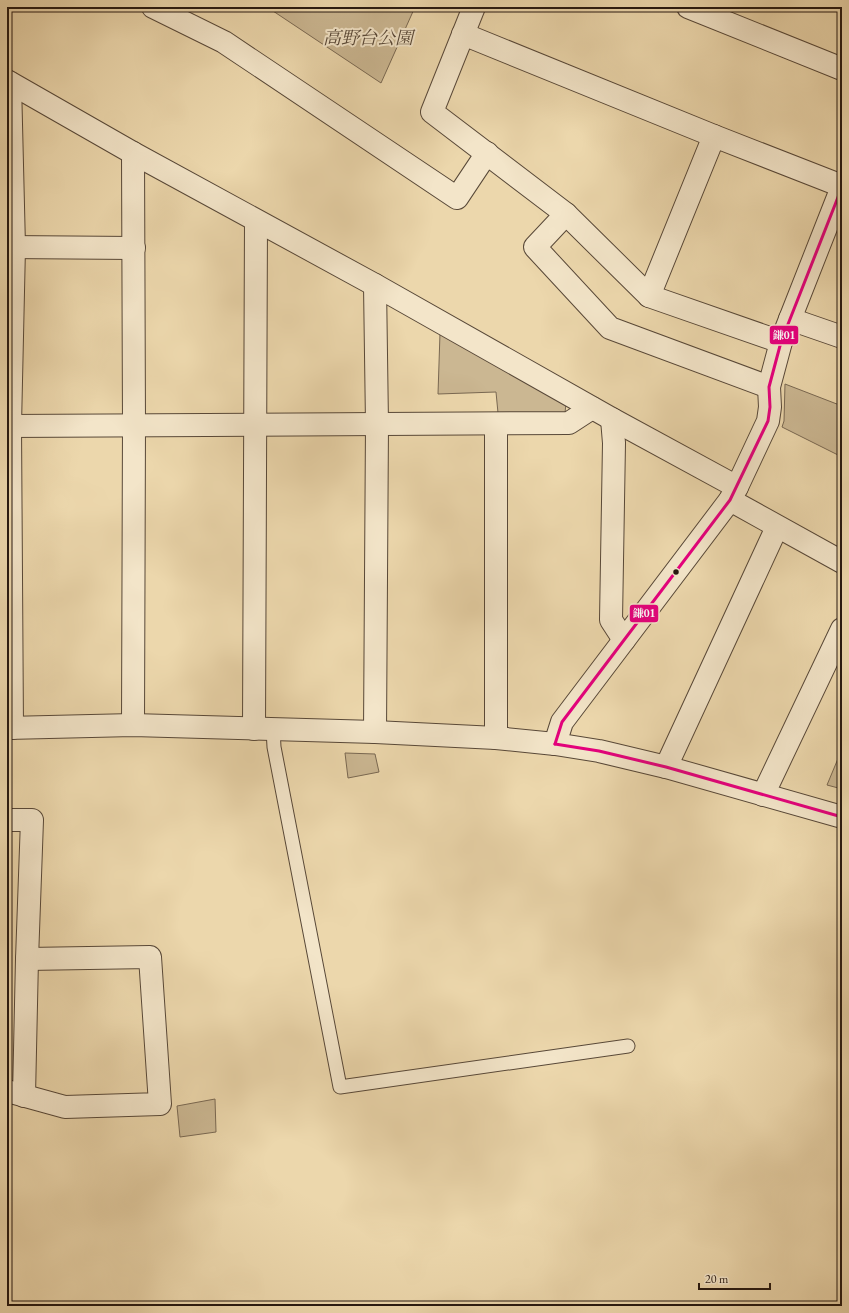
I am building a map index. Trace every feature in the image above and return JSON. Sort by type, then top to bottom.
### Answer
[{"type":"street","points":[[153,7],[224,42],[457,198],[487,153]]},
{"type":"street","points":[[474,7],[432,112],[566,214],[649,296],[781,342]]},
{"type":"street","points":[[688,7],[842,69]]},
{"type":"street","points":[[463,34],[842,187],[781,342],[769,387],[770,407],[768,421],[734,493],[562,722],[555,744]]},
{"type":"street","points":[[8,82],[133,153],[375,285],[612,419],[734,493],[777,527],[842,562]]},
{"type":"street","points":[[8,82],[10,248],[8,426],[10,728],[133,725],[375,732],[496,738],[555,744],[600,750],[666,767],[842,817]]},
{"type":"street","points":[[649,296],[714,136]]},
{"type":"street","points":[[133,153],[133,725]]},
{"type":"street","points":[[566,214],[535,247],[610,328],[769,387]]},
{"type":"street","points":[[256,221],[255,425],[264,729]]},
{"type":"street","points":[[10,248],[134,248]]},
{"type":"street","points":[[375,285],[377,424],[375,732]]},
{"type":"street","points":[[790,319],[842,337]]},
{"type":"street","points":[[8,426],[569,423],[592,408]]},
{"type":"street","points":[[612,419],[614,443],[611,620],[624,640]]},
{"type":"street","points":[[496,424],[496,738]]},
{"type":"street","points":[[666,767],[777,527]]},
{"type":"street","points":[[763,795],[842,629]]},
{"type":"street","points":[[7,820],[32,820],[27,959],[15,1094],[65,1107],[160,1104],[150,958],[27,959]]},
{"type":"lane","points":[[264,729],[274,747],[340,1087],[628,1046]]},
{"type":"green space","name":"高野台公園","points":[[267,7],[415,7],[381,83]]},
{"type":"green space","points":[[440,333],[566,403],[565,413],[498,413],[496,392],[438,394]]},
{"type":"green space","points":[[785,384],[842,406],[842,457],[782,427],[784,421]]},
{"type":"green space","points":[[842,749],[842,789],[827,785]]},
{"type":"green space","points":[[345,753],[375,754],[379,772],[348,778]]},
{"type":"green space","points":[[215,1099],[216,1132],[180,1137],[177,1106]]},
{"type":"transit line","name":"鎌01","points":[[555,744],[562,722],[730,500],[768,421],[770,407],[769,387],[781,342],[842,187]]},
{"type":"transit line","name":"鎌01","points":[[555,744],[599,751],[666,767],[842,817]]}]
